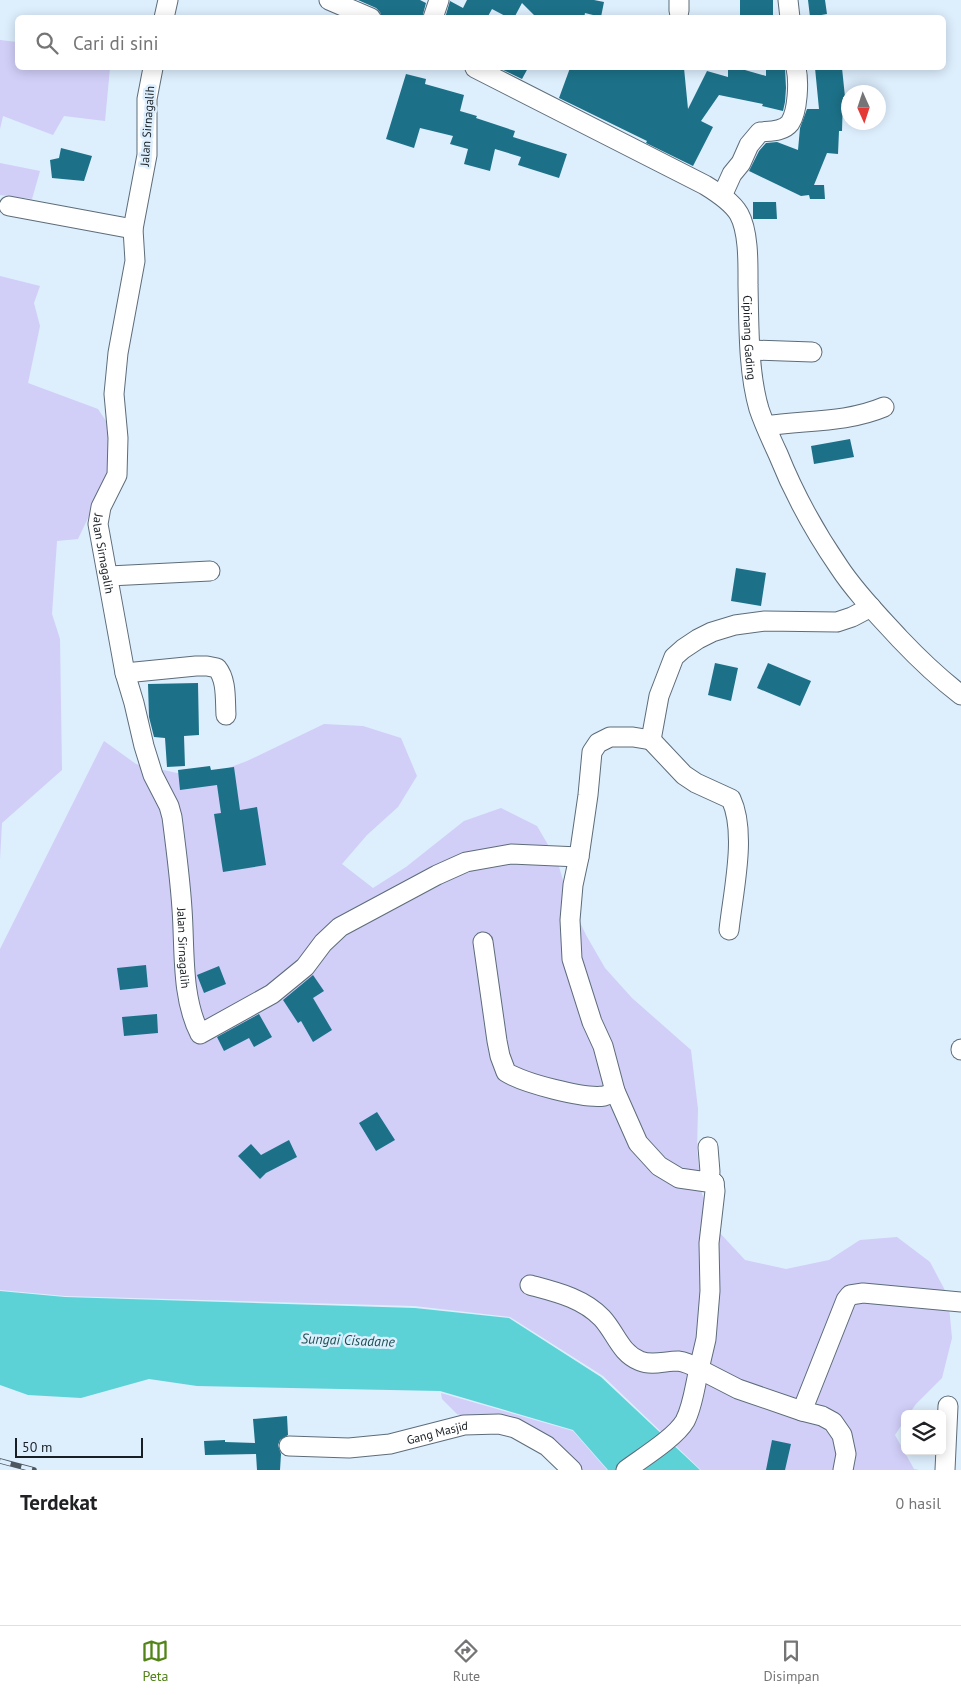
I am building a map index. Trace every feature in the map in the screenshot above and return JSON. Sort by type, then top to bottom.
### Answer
[{"type":"street","points":[[165,15],[168,0]]},
{"type":"street","points":[[329,0],[364,15]]},
{"type":"street","points":[[434,15],[439,0]]},
{"type":"street","points":[[788,0],[790,15]]},
{"type":"street","name":"Jalan Sirnagalih","points":[[153,70],[147,99],[147,155],[133,229],[135,262],[118,353],[114,394],[118,438],[117,475],[101,508],[98,524],[125,673],[153,775],[169,806],[172,817],[182,901],[187,990],[194,1023],[200,1034],[272,994],[305,967],[323,943],[340,927],[437,875],[466,862],[511,854],[579,857]]},
{"type":"street","name":"Cipinang Gading","points":[[479,70],[706,185],[722,196],[739,214],[745,232],[748,261],[753,381],[759,408],[794,490],[812,525],[840,568],[871,606],[926,665],[961,695]]},
{"type":"street","points":[[722,196],[749,145],[760,132],[778,130],[789,124],[794,112],[797,92],[796,70]]},
{"type":"street","points":[[9,206],[133,229]]},
{"type":"street","points":[[751,350],[812,352]]},
{"type":"street","points":[[766,426],[835,420],[874,412],[884,407]]},
{"type":"street","points":[[108,576],[210,571]]},
{"type":"street","points":[[652,740],[659,696],[674,658],[698,639],[712,632],[735,625],[765,621],[837,622],[852,617],[871,606]]},
{"type":"street","points":[[125,673],[201,666],[217,668],[221,672],[224,684],[226,715]]},
{"type":"street","points":[[714,1183],[679,1178],[659,1166],[638,1143],[615,1091],[603,1046],[592,1022],[572,959],[570,920],[573,885],[588,796],[592,752],[598,743],[610,737],[633,736],[652,740],[684,775],[696,783],[731,799],[736,811],[738,827],[729,930]]},
{"type":"street","points":[[483,942],[497,1041],[506,1072],[534,1084],[584,1095],[605,1096],[615,1091]]},
{"type":"street","points":[[708,1147],[710,1172],[706,1181],[714,1183]]},
{"type":"street","points":[[626,1470],[677,1431],[685,1420],[692,1401],[706,1340],[710,1291],[708,1243],[715,1190],[714,1183]]},
{"type":"street","points":[[530,1285],[581,1301],[603,1320],[626,1353],[641,1362],[654,1364],[677,1361],[686,1362],[738,1389],[822,1416],[833,1422],[842,1435],[846,1454],[843,1470]]},
{"type":"street","points":[[802,1411],[846,1300],[850,1295],[863,1293],[961,1302]]},
{"type":"street","points":[[945,1470],[948,1406]]},
{"type":"street","name":"Gang Masjid","points":[[289,1446],[349,1448],[390,1444],[464,1425],[499,1424],[515,1428],[547,1446],[572,1470]]},
{"type":"shaded area","points":[[0,40],[15,42],[15,70],[110,70],[105,121],[64,116],[53,135],[3,116],[0,129]]},
{"type":"shaded area","points":[[0,163],[40,171],[32,199],[0,195]]},
{"type":"shaded area","points":[[0,276],[40,286],[34,303],[40,326],[28,383],[98,409],[114,433],[114,464],[78,539],[57,541],[52,614],[60,639],[62,770],[2,823],[0,859]]},
{"type":"shaded area","points":[[324,724],[363,726],[401,738],[417,776],[398,807],[367,835],[342,864],[373,888],[406,867],[464,821],[501,808],[537,826],[557,860],[568,897],[586,935],[605,968],[632,998],[691,1050],[698,1109],[697,1150],[702,1194],[719,1232],[745,1260],[786,1269],[829,1260],[860,1240],[897,1237],[930,1262],[948,1296],[952,1338],[942,1378],[912,1410],[901,1410],[901,1426],[895,1435],[901,1446],[901,1455],[906,1455],[914,1469],[919,1470],[701,1470],[603,1376],[510,1317],[414,1306],[65,1296],[0,1290],[0,949],[104,741],[136,764],[177,773],[218,772],[247,761]]},
{"type":"shaded area","points":[[441,1393],[573,1431],[607,1470],[559,1470],[547,1444],[457,1414],[442,1399]]},
{"type":"water","name":"Sungai Cisadane","points":[[0,1291],[65,1297],[415,1308],[509,1318],[601,1377],[700,1470],[608,1470],[573,1430],[440,1391],[197,1386],[149,1379],[81,1398],[28,1395],[0,1385]]},
{"type":"building","points":[[358,0],[420,0],[426,3],[423,15],[381,15],[376,8]]},
{"type":"building","points":[[467,0],[594,0],[604,2],[601,15],[585,13],[585,15],[534,15],[522,3],[516,15],[503,15],[492,9],[489,15],[446,15],[450,1],[463,8]]},
{"type":"building","points":[[740,0],[773,0],[773,15],[740,15]]},
{"type":"building","points":[[808,0],[825,0],[827,14],[810,15]]},
{"type":"building","points":[[503,70],[527,70],[522,79]]},
{"type":"building","points":[[569,70],[684,70],[688,109],[707,71],[728,77],[728,70],[745,70],[766,76],[766,70],[785,70],[786,88],[783,111],[762,106],[763,104],[719,95],[701,121],[713,127],[693,166],[559,98]]},
{"type":"building","points":[[815,70],[842,70],[844,85],[841,85],[842,131],[839,131],[838,154],[827,153],[814,185],[824,185],[825,199],[810,199],[809,195],[801,196],[749,171],[759,151],[766,143],[777,142],[798,150],[800,128],[807,109],[819,109]]},
{"type":"building","points":[[406,74],[426,79],[425,84],[464,95],[460,111],[515,131],[513,137],[567,154],[559,178],[518,165],[521,157],[495,149],[490,171],[464,164],[468,149],[450,144],[453,136],[420,128],[414,148],[386,139]]},
{"type":"building","points":[[61,148],[92,156],[84,181],[52,178],[50,160],[59,158]]},
{"type":"building","points":[[753,202],[776,202],[777,219],[753,219]]},
{"type":"building","points":[[850,439],[854,457],[814,464],[811,446]]},
{"type":"building","points":[[736,568],[766,573],[761,606],[731,601]]},
{"type":"building","points":[[715,663],[738,668],[731,701],[708,695]]},
{"type":"building","points":[[768,663],[811,681],[800,706],[757,688]]},
{"type":"building","points":[[198,683],[199,735],[184,736],[185,766],[167,767],[165,738],[154,737],[149,717],[148,684]]},
{"type":"building","points":[[210,766],[211,770],[234,767],[240,810],[257,807],[266,865],[223,872],[214,814],[221,813],[217,785],[180,790],[178,770]]},
{"type":"building","points":[[146,965],[148,987],[120,990],[117,968]]},
{"type":"building","points":[[219,966],[226,984],[204,993],[197,975]]},
{"type":"building","points":[[313,975],[324,991],[313,998],[332,1030],[313,1042],[301,1021],[298,1023],[283,1000]]},
{"type":"building","points":[[157,1014],[158,1033],[124,1036],[122,1017]]},
{"type":"building","points":[[259,1014],[272,1037],[254,1047],[249,1038],[224,1051],[217,1037]]},
{"type":"building","points":[[377,1112],[395,1140],[376,1151],[359,1123]]},
{"type":"building","points":[[289,1140],[297,1157],[266,1173],[260,1179],[238,1156],[251,1144],[261,1155]]},
{"type":"building","points":[[287,1416],[288,1435],[280,1440],[278,1445],[281,1454],[280,1470],[257,1470],[256,1454],[205,1455],[204,1441],[225,1440],[225,1442],[255,1443],[253,1419]]},
{"type":"building","points":[[772,1440],[791,1444],[785,1470],[766,1470]]},
{"type":"railway","points":[[0,1461],[34,1470]]}]
